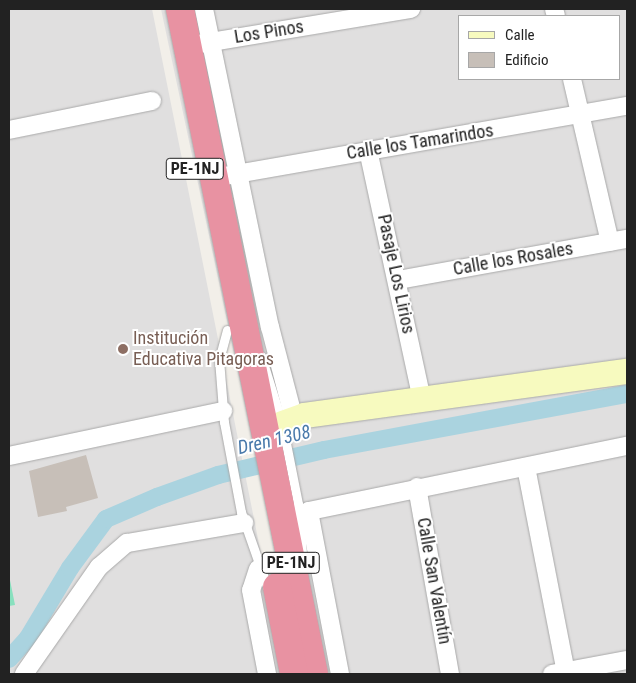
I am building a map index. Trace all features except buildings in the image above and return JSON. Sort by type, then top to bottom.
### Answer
[{"type":"highway","name":"PE-1NJ","points":[[163,9],[236,329],[267,430],[264,508],[294,624],[314,674]]},
{"type":"highway","name":"PE-1NJ","points":[[180,9],[199,44],[225,175],[236,329]]},
{"type":"highway","name":"PE-1NJ","points":[[294,624],[294,674]]},
{"type":"street","points":[[199,44],[204,9]]},
{"type":"street","name":"Los Pinos","points":[[199,44],[411,9]]},
{"type":"street","points":[[572,80],[610,242]]},
{"type":"street","points":[[9,130],[152,101]]},
{"type":"street","name":"Calle los Tamarindos","points":[[225,175],[581,116],[627,106]]},
{"type":"street","name":"Pasaje Los Lirios","points":[[368,150],[398,280],[422,399]]},
{"type":"street","points":[[225,175],[270,327],[267,430],[422,399],[627,370]]},
{"type":"street","name":"Calle los Rosales","points":[[398,280],[627,239]]},
{"type":"street","points":[[9,456],[223,411]]},
{"type":"street","points":[[340,674],[309,511],[417,487],[627,446]]},
{"type":"street","points":[[526,467],[559,673],[627,660]]},
{"type":"street","name":"Calle San Valentín","points":[[417,487],[450,674]]},
{"type":"street","points":[[24,674],[99,567],[127,543],[264,508]]},
{"type":"street","points":[[258,568],[251,590],[267,674]]},
{"type":"lane","points":[[267,430],[223,411],[219,359],[236,329],[264,361],[267,430],[264,508],[258,568],[294,624]]},
{"type":"lane","points":[[264,508],[294,624]]},
{"type":"shaded area","points":[[9,9],[152,9],[285,674],[9,674]]},
{"type":"shaded area","points":[[161,9],[627,9],[627,674],[302,674]]},
{"type":"green space","points":[[9,575],[15,605],[9,606]]},
{"type":"waterway","name":"Dren 1308","points":[[9,659],[28,638],[70,568],[106,519],[157,497],[218,475],[324,450],[627,394]]},
{"type":"place","name":"Institución Educativa Pitagoras","points":[[123,349]]}]
